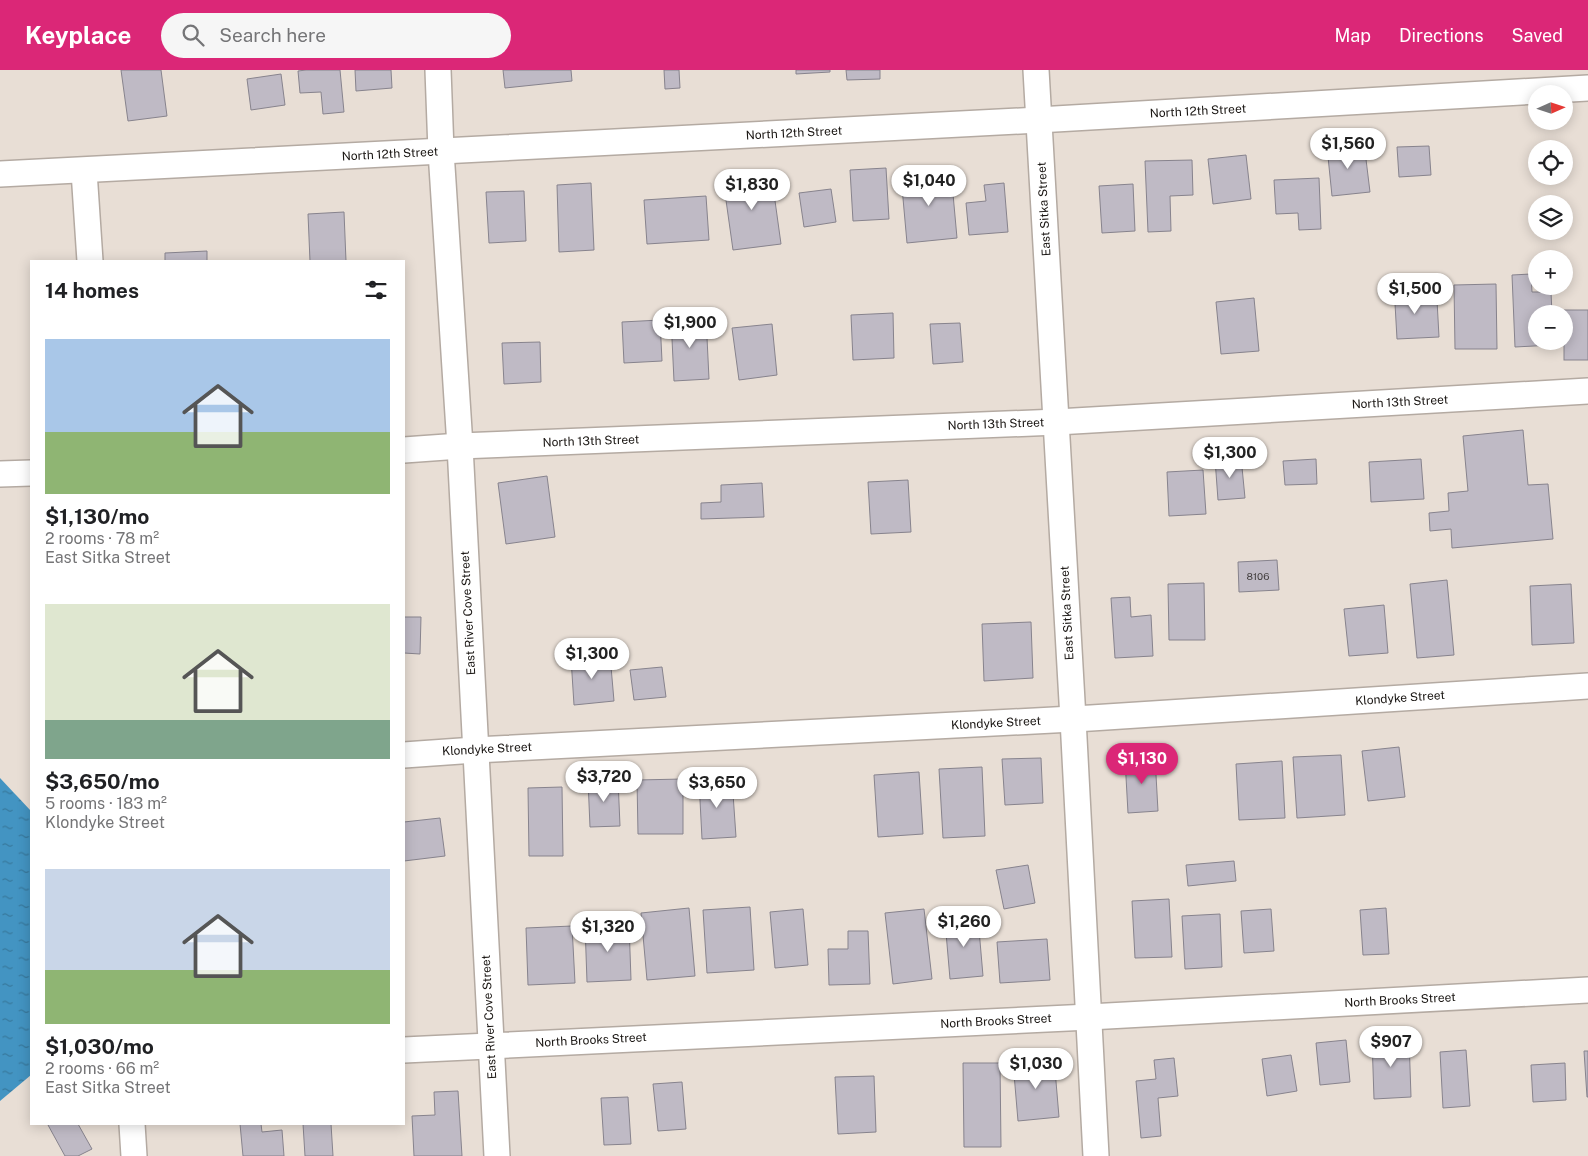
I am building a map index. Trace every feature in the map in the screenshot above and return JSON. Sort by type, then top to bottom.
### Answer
[{"type":"street","name":"East River Cove Street","points":[[438,70],[441,151],[460,446],[497,1156]]},
{"type":"street","name":"East Sitka Street","points":[[1036,70],[1057,422],[1096,1156]]},
{"type":"street","name":"North 12th Street","points":[[0,174],[1038,120],[1588,88]]},
{"type":"street","points":[[84,171],[90,260]]},
{"type":"street","name":"North 13th Street","points":[[405,450],[460,446],[1057,422],[1588,391]]},
{"type":"street","points":[[0,474],[30,473]]},
{"type":"street","name":"Klondyke Street","points":[[405,755],[1073,719],[1588,686]]},
{"type":"street","name":"North Brooks Street","points":[[405,1050],[1089,1017],[1588,990]]},
{"type":"street","points":[[132,1125],[134,1156]]},
{"type":"water","points":[[0,778],[30,810],[30,1076],[0,1101]]},
{"type":"building","points":[[121,70],[161,70],[167,116],[128,121]]},
{"type":"building","points":[[340,70],[344,112],[323,114],[321,92],[300,93],[298,71]]},
{"type":"building","points":[[355,70],[391,70],[392,88],[356,91]]},
{"type":"building","points":[[503,70],[571,70],[572,81],[505,88]]},
{"type":"building","points":[[664,70],[679,70],[680,88],[665,89]]},
{"type":"building","points":[[796,70],[830,70],[830,72],[796,74]]},
{"type":"building","points":[[846,70],[880,70],[880,79],[847,80]]},
{"type":"building","points":[[281,74],[285,105],[251,110],[247,79]]},
{"type":"building","points":[[1364,143],[1370,192],[1332,196],[1327,147]]},
{"type":"building","points":[[1429,146],[1431,175],[1399,177],[1397,147]]},
{"type":"building","points":[[1246,155],[1251,199],[1213,204],[1208,159]]},
{"type":"building","points":[[1192,160],[1193,195],[1170,196],[1171,231],[1148,232],[1145,161]]},
{"type":"building","points":[[886,168],[889,219],[853,221],[850,170]]},
{"type":"building","points":[[771,172],[781,244],[733,250],[723,179]]},
{"type":"building","points":[[951,172],[957,238],[907,243],[901,176]]},
{"type":"building","points":[[1319,178],[1321,229],[1299,230],[1298,213],[1276,214],[1274,180]]},
{"type":"building","points":[[591,183],[594,250],[559,252],[557,185]]},
{"type":"building","points":[[1004,183],[1008,232],[969,235],[966,203],[986,201],[984,185]]},
{"type":"building","points":[[1133,184],[1135,231],[1102,233],[1099,186]]},
{"type":"building","points":[[831,189],[836,222],[804,227],[799,193]]},
{"type":"building","points":[[524,191],[526,241],[489,243],[486,192]]},
{"type":"building","points":[[706,196],[709,240],[647,244],[644,200]]},
{"type":"building","points":[[344,212],[346,260],[310,260],[308,214]]},
{"type":"building","points":[[207,251],[207,260],[165,260],[165,253]]},
{"type":"building","points":[[1528,274],[1528,295],[1551,295],[1552,305],[1528,305],[1528,346],[1515,347],[1512,275]]},
{"type":"building","points":[[1415,284],[1416,302],[1437,300],[1439,337],[1397,339],[1394,286]]},
{"type":"building","points":[[1496,284],[1497,349],[1455,349],[1454,285]]},
{"type":"building","points":[[1254,298],[1259,351],[1221,354],[1216,302]]},
{"type":"building","points":[[1573,310],[1588,310],[1588,360],[1564,360],[1564,350],[1573,350]]},
{"type":"building","points":[[893,313],[894,358],[853,360],[851,315]]},
{"type":"building","points":[[706,317],[709,379],[674,381],[671,318]]},
{"type":"building","points":[[660,320],[662,361],[624,363],[622,322]]},
{"type":"building","points":[[960,323],[963,362],[933,364],[930,324]]},
{"type":"building","points":[[772,324],[777,375],[739,380],[732,328]]},
{"type":"building","points":[[540,342],[541,382],[504,384],[502,343]]},
{"type":"building","points":[[1523,430],[1528,485],[1548,484],[1553,539],[1452,548],[1451,529],[1430,531],[1429,513],[1449,511],[1448,493],[1468,491],[1463,436]]},
{"type":"building","points":[[1241,457],[1245,498],[1218,500],[1215,459]]},
{"type":"building","points":[[1316,459],[1317,484],[1285,485],[1283,461]]},
{"type":"building","points":[[1421,459],[1424,499],[1371,502],[1369,462]]},
{"type":"building","points":[[1203,470],[1206,514],[1169,516],[1167,472]]},
{"type":"building","points":[[547,476],[555,537],[506,544],[498,483]]},
{"type":"building","points":[[908,480],[911,532],[871,534],[868,482]]},
{"type":"building","points":[[762,483],[764,517],[701,519],[701,503],[721,502],[721,485]]},
{"type":"building","points":[[1277,560],[1279,590],[1239,592],[1238,562]]},
{"type":"building","points":[[1447,580],[1454,655],[1417,658],[1410,584]]},
{"type":"building","points":[[1204,583],[1205,640],[1169,640],[1168,584]]},
{"type":"building","points":[[1571,584],[1574,643],[1532,645],[1530,586]]},
{"type":"building","points":[[1130,597],[1131,617],[1151,615],[1153,656],[1115,658],[1111,598]]},
{"type":"building","points":[[1384,605],[1388,653],[1349,656],[1344,609]]},
{"type":"building","points":[[405,617],[421,617],[420,654],[405,653]]},
{"type":"building","points":[[1031,622],[1033,678],[984,681],[982,624]]},
{"type":"building","points":[[610,655],[614,701],[574,705],[571,658]]},
{"type":"building","points":[[662,667],[666,697],[634,700],[630,670]]},
{"type":"building","points":[[1399,747],[1405,797],[1368,801],[1362,751]]},
{"type":"building","points":[[1341,755],[1345,815],[1297,818],[1293,757]]},
{"type":"building","points":[[1155,757],[1158,811],[1128,813],[1125,759]]},
{"type":"building","points":[[1041,758],[1043,803],[1005,805],[1002,759]]},
{"type":"building","points":[[1282,761],[1285,818],[1239,820],[1236,764]]},
{"type":"building","points":[[982,767],[985,836],[943,838],[939,769]]},
{"type":"building","points":[[919,772],[923,834],[878,837],[874,775]]},
{"type":"building","points":[[618,779],[620,826],[590,827],[588,780]]},
{"type":"building","points":[[683,779],[683,834],[638,834],[637,780]]},
{"type":"building","points":[[732,779],[736,837],[702,839],[699,781]]},
{"type":"building","points":[[562,787],[563,856],[529,856],[528,788]]},
{"type":"building","points":[[440,818],[445,856],[405,861],[405,822]]},
{"type":"building","points":[[1234,861],[1236,881],[1188,886],[1186,865]]},
{"type":"building","points":[[1028,865],[1035,903],[1004,909],[996,870]]},
{"type":"building","points":[[1169,899],[1172,957],[1135,958],[1132,901]]},
{"type":"building","points":[[750,907],[754,970],[707,973],[703,910]]},
{"type":"building","points":[[689,908],[695,976],[647,980],[641,913]]},
{"type":"building","points":[[1386,908],[1389,954],[1363,955],[1360,910]]},
{"type":"building","points":[[803,909],[808,965],[775,968],[770,912]]},
{"type":"building","points":[[924,909],[932,979],[893,984],[885,913]]},
{"type":"building","points":[[1271,909],[1274,951],[1244,953],[1241,911]]},
{"type":"building","points":[[1220,914],[1222,967],[1185,969],[1182,916]]},
{"type":"building","points":[[978,918],[983,976],[950,979],[945,921]]},
{"type":"building","points":[[629,923],[631,980],[587,982],[585,925]]},
{"type":"building","points":[[572,926],[575,983],[528,985],[526,928]]},
{"type":"building","points":[[848,931],[868,931],[870,984],[829,985],[828,949],[848,949]]},
{"type":"building","points":[[1047,939],[1050,980],[1000,983],[997,942]]},
{"type":"building","points":[[1409,1038],[1411,1097],[1374,1099],[1372,1039]]},
{"type":"building","points":[[1346,1040],[1350,1082],[1320,1085],[1316,1043]]},
{"type":"building","points":[[1466,1050],[1470,1106],[1443,1108],[1440,1052]]},
{"type":"building","points":[[1584,1051],[1588,1051],[1588,1097],[1587,1097]]},
{"type":"building","points":[[1291,1055],[1297,1091],[1267,1096],[1262,1059]]},
{"type":"building","points":[[1054,1058],[1059,1117],[1018,1121],[1013,1062]]},
{"type":"building","points":[[1174,1058],[1178,1096],[1158,1098],[1161,1136],[1141,1138],[1136,1081],[1156,1079],[1154,1060]]},
{"type":"building","points":[[963,1063],[1000,1063],[1001,1147],[964,1147]]},
{"type":"building","points":[[1565,1063],[1566,1100],[1533,1102],[1531,1065]]},
{"type":"building","points":[[874,1076],[876,1132],[838,1134],[835,1077]]},
{"type":"building","points":[[682,1082],[686,1129],[658,1131],[653,1084]]},
{"type":"building","points":[[458,1091],[462,1156],[414,1156],[412,1116],[435,1115],[434,1092]]},
{"type":"building","points":[[628,1097],[631,1144],[604,1145],[601,1098]]},
{"type":"building","points":[[48,1125],[79,1125],[92,1149],[78,1156],[65,1156]]},
{"type":"building","points":[[240,1125],[261,1125],[262,1132],[282,1130],[284,1156],[243,1156]]},
{"type":"building","points":[[303,1125],[331,1125],[333,1156],[305,1156]]}]
